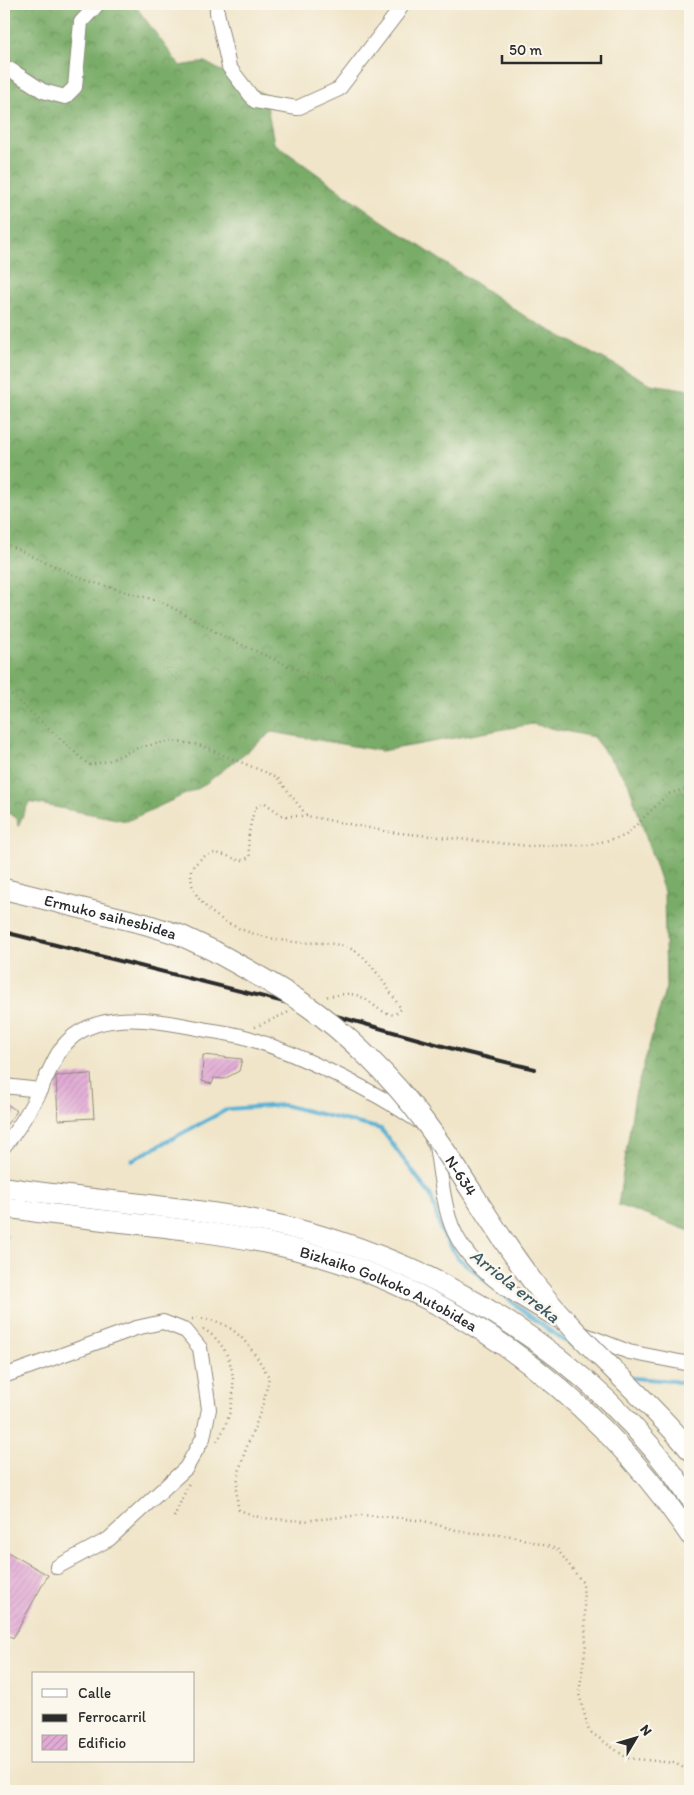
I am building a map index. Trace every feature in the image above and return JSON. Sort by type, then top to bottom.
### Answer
[{"type":"highway","name":"Ermuko saihesbidea","points":[[4,889],[145,924],[180,935],[214,951]]},
{"type":"highway","name":"N-634","points":[[214,951],[268,980],[307,1006],[334,1028],[396,1087],[424,1121],[496,1231],[538,1288],[690,1450]]},
{"type":"highway","name":"Bizkaiko Golkoko Autobidea","points":[[4,1187],[266,1222],[334,1240],[399,1264],[455,1291],[500,1317],[557,1358],[613,1407],[652,1449],[690,1498]]},
{"type":"highway","name":"Bizkaiko Golkoko Autobidea","points":[[4,1207],[50,1215],[197,1232],[273,1244],[389,1282],[447,1310],[492,1337],[572,1398],[640,1466],[690,1535]]},
{"type":"street","points":[[4,71],[12,70],[43,91],[65,97],[75,87],[81,22],[98,4]]},
{"type":"street","points":[[217,4],[229,67],[255,101],[297,108],[339,89],[398,12],[402,4]]},
{"type":"street","points":[[4,1146],[40,1090],[61,1049],[70,1039],[93,1026],[123,1019],[147,1020],[238,1036],[302,1059],[401,1109],[425,1126],[436,1146],[448,1218],[458,1242],[475,1262],[511,1292],[585,1336],[630,1352],[690,1364]]},
{"type":"street","points":[[4,1086],[40,1090]]},
{"type":"street","points":[[4,1376],[136,1328],[163,1322],[186,1331],[200,1348],[209,1409],[203,1438],[186,1468],[109,1539],[57,1566]]},
{"type":"path","points":[[4,544],[88,581],[162,602],[225,637],[293,668],[350,689]]},
{"type":"path","points":[[4,688],[89,765],[108,761],[140,747],[164,742],[171,741],[200,745],[277,777],[307,816]]},
{"type":"path","points":[[320,998],[343,994],[362,997],[379,1011],[394,1015],[402,1009],[386,986],[358,953],[338,944],[292,942],[255,934],[226,922],[204,904],[193,887],[190,869],[202,856],[220,853],[240,861],[250,857],[247,844],[250,826],[255,808],[265,802],[283,816],[307,816],[390,832],[511,844],[589,845],[625,836],[668,794],[690,788]]},
{"type":"path","points":[[238,1036],[296,1008]]},
{"type":"path","points":[[163,1322],[198,1318],[229,1325],[252,1348],[269,1376],[262,1406],[237,1477],[236,1496],[240,1510],[261,1518],[303,1521],[361,1515],[391,1516],[424,1521],[463,1532],[513,1536],[557,1549],[583,1583],[586,1644],[580,1694],[589,1731],[627,1758],[674,1763],[690,1771]]},
{"type":"green space","points":[[4,4],[134,4],[180,66],[205,62],[265,95],[274,143],[381,220],[529,319],[651,384],[690,390],[690,1231],[618,1205],[635,1095],[666,987],[664,892],[628,782],[593,737],[532,724],[382,751],[272,732],[201,787],[127,821],[29,802],[18,826],[17,818],[4,811]]},
{"type":"building","points":[[203,1055],[242,1059],[239,1071],[224,1079],[214,1078],[212,1084],[202,1081]]},
{"type":"building","points":[[91,1074],[94,1118],[58,1120],[56,1076]]},
{"type":"building","points":[[4,1102],[17,1111],[4,1128]]},
{"type":"building","points":[[4,1550],[48,1575],[13,1638],[4,1633]]},
{"type":"waterway","name":"Arriola erreka","points":[[132,1160],[228,1109],[283,1105],[381,1129],[431,1196],[441,1231],[458,1258],[528,1315],[563,1340],[581,1349]]},
{"type":"waterway","name":"Arriola erreka","points":[[633,1378],[673,1381],[690,1385]]},
{"type":"railway","points":[[4,932],[308,1008],[464,1052],[535,1069]]}]
